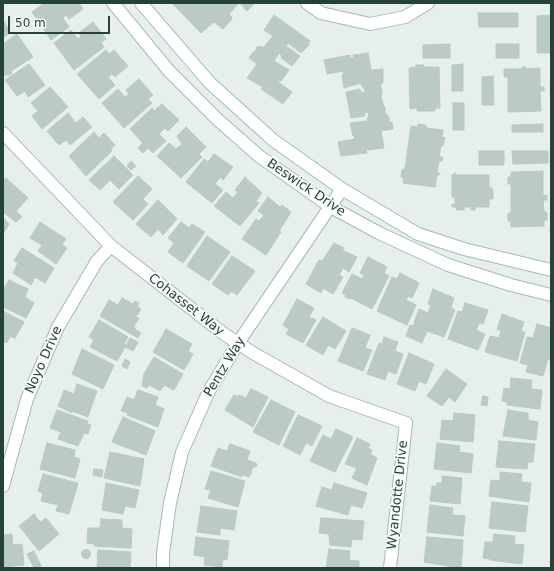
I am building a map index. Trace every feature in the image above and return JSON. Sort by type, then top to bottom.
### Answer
[{"type":"street","name":"Beswick Drive","points":[[113,3],[169,71],[217,118],[259,156],[331,207],[379,233],[448,265],[511,285],[551,295]]},
{"type":"street","name":"Beswick Drive","points":[[141,3],[210,83],[273,140],[342,189],[418,234],[464,248],[551,270]]},
{"type":"street","points":[[306,3],[322,13],[370,24],[405,17],[428,3]]},
{"type":"street","name":"Cohasset Way","points":[[3,133],[111,246],[238,343],[329,396],[406,423]]},
{"type":"street","name":"Pentz Way","points":[[163,568],[163,553],[170,504],[182,452],[209,391],[238,343],[342,189]]},
{"type":"street","name":"Noyo Drive","points":[[3,486],[27,399],[58,327],[97,260],[111,246]]},
{"type":"street","name":"Wyandotte Drive","points":[[390,568],[406,423]]},
{"type":"building","points":[[45,3],[79,3],[83,9],[69,19],[66,15],[63,18],[69,27],[51,40],[32,12]]},
{"type":"building","points":[[172,3],[239,3],[229,14],[232,17],[231,20],[223,29],[214,22],[201,33]]},
{"type":"building","points":[[240,3],[255,3],[247,11]]},
{"type":"building","points":[[478,13],[518,13],[518,27],[479,27]]},
{"type":"building","points":[[274,15],[310,41],[308,44],[309,45],[301,53],[288,43],[286,46],[300,56],[292,66],[281,58],[282,56],[279,53],[274,61],[289,70],[281,81],[280,80],[278,82],[292,92],[283,104],[261,89],[263,87],[247,78],[257,64],[249,58],[254,51],[255,52],[257,47],[260,46],[263,48],[273,36],[264,30]]},
{"type":"building","points":[[551,15],[551,53],[537,53],[537,16]]},
{"type":"building","points":[[3,19],[10,33],[3,38]]},
{"type":"building","points":[[93,22],[106,39],[101,43],[104,47],[74,70],[54,43],[71,30],[78,39],[81,36],[79,33]]},
{"type":"building","points":[[17,34],[33,57],[11,71],[12,73],[8,76],[7,74],[3,77],[3,44]]},
{"type":"building","points":[[450,44],[450,58],[423,58],[423,45]]},
{"type":"building","points":[[496,44],[519,44],[519,58],[496,58]]},
{"type":"building","points":[[106,50],[109,54],[114,50],[128,66],[115,77],[112,74],[108,77],[115,85],[99,99],[77,74]]},
{"type":"building","points":[[368,53],[371,70],[383,69],[383,81],[382,84],[380,84],[382,92],[381,97],[385,107],[385,115],[387,114],[389,117],[389,122],[392,122],[393,129],[381,131],[384,148],[366,150],[367,153],[341,156],[338,142],[355,139],[350,123],[368,121],[367,118],[369,117],[368,112],[364,113],[365,116],[351,118],[346,92],[360,89],[361,93],[365,92],[361,83],[344,88],[342,75],[344,74],[343,71],[327,74],[324,60],[350,55],[350,58],[354,58],[353,55]]},
{"type":"building","points":[[29,64],[45,85],[28,97],[25,91],[17,96],[5,80]]},
{"type":"building","points":[[463,64],[463,91],[452,91],[452,65]]},
{"type":"building","points":[[416,65],[424,65],[424,67],[439,67],[440,108],[435,108],[435,111],[417,111],[417,108],[410,109],[409,68],[416,67]]},
{"type":"building","points":[[522,67],[526,67],[526,69],[540,68],[540,87],[544,87],[544,91],[540,91],[541,111],[508,112],[508,77],[504,77],[504,69],[522,69]]},
{"type":"building","points":[[493,76],[494,105],[482,105],[482,77]]},
{"type":"building","points":[[139,79],[153,95],[148,99],[152,103],[124,128],[102,103],[118,89],[125,97],[129,94],[126,90]]},
{"type":"building","points":[[50,87],[68,107],[42,129],[32,116],[38,111],[31,103]]},
{"type":"building","points":[[453,103],[464,103],[464,130],[453,130]]},
{"type":"building","points":[[162,104],[179,120],[168,131],[165,128],[159,134],[166,141],[153,153],[148,148],[143,153],[138,148],[143,143],[130,129],[152,108],[154,111]]},
{"type":"building","points":[[68,113],[76,123],[83,117],[92,127],[70,145],[66,140],[59,145],[47,131]]},
{"type":"building","points":[[418,124],[425,125],[427,128],[443,130],[442,137],[445,138],[443,146],[441,146],[439,157],[443,157],[442,161],[439,161],[437,173],[440,173],[437,175],[435,187],[403,183],[404,178],[401,177],[402,170],[405,169],[411,126],[418,127]]},
{"type":"building","points":[[543,124],[543,132],[512,132],[512,125]]},
{"type":"building","points":[[186,127],[206,147],[199,154],[202,157],[181,178],[157,156],[169,143],[176,149],[182,144],[177,136]]},
{"type":"building","points":[[94,132],[99,138],[104,133],[115,145],[110,150],[112,151],[86,176],[69,156]]},
{"type":"building","points":[[479,151],[504,151],[504,165],[479,165]]},
{"type":"building","points":[[512,151],[548,151],[548,163],[513,164]]},
{"type":"building","points":[[214,154],[233,167],[223,180],[220,177],[215,184],[223,190],[212,203],[186,182],[204,159],[208,162]]},
{"type":"building","points":[[114,156],[133,175],[119,189],[110,180],[100,190],[89,180]]},
{"type":"building","points":[[131,161],[136,166],[131,170],[127,166]]},
{"type":"building","points":[[543,171],[543,196],[547,195],[547,200],[543,200],[544,211],[547,213],[547,220],[544,220],[544,226],[511,227],[511,221],[508,221],[508,213],[511,213],[511,184],[508,184],[508,177],[511,177],[511,172]]},
{"type":"building","points":[[455,173],[457,175],[489,175],[489,188],[492,188],[493,199],[489,199],[489,207],[475,207],[475,210],[471,210],[471,207],[464,207],[464,210],[457,210],[456,207],[452,207],[452,204],[455,204],[455,197],[452,197],[452,175]]},
{"type":"building","points":[[138,176],[152,189],[143,199],[148,204],[133,220],[113,202]]},
{"type":"building","points":[[245,177],[262,193],[256,201],[259,203],[240,226],[214,206],[226,192],[233,198],[238,192],[235,190]]},
{"type":"building","points":[[6,178],[28,198],[16,211],[22,217],[16,222],[3,212],[3,181]]},
{"type":"building","points":[[268,197],[280,207],[282,205],[291,212],[279,231],[281,232],[266,255],[242,239],[256,219],[259,221],[264,215],[258,211]]},
{"type":"building","points":[[158,200],[177,219],[163,235],[158,229],[151,237],[136,224]]},
{"type":"building","points":[[3,218],[9,224],[3,234]]},
{"type":"building","points":[[40,222],[66,239],[62,245],[67,248],[56,264],[38,251],[42,245],[30,238]]},
{"type":"building","points":[[181,222],[189,228],[192,224],[205,232],[183,263],[168,252],[174,243],[168,238]]},
{"type":"building","points":[[207,236],[230,252],[209,281],[187,266]]},
{"type":"building","points":[[334,243],[344,248],[342,250],[357,257],[349,272],[343,268],[339,275],[343,277],[333,294],[323,288],[321,293],[306,284],[319,260],[322,261]]},
{"type":"building","points":[[22,248],[54,268],[45,283],[35,277],[31,285],[13,273],[18,263],[14,261]]},
{"type":"building","points":[[232,256],[255,271],[237,295],[231,291],[228,295],[212,284]]},
{"type":"building","points":[[368,257],[387,267],[384,273],[389,276],[372,309],[351,298],[345,297],[346,295],[342,293],[352,274],[362,279],[364,275],[360,273]]},
{"type":"building","points":[[400,273],[419,283],[412,298],[408,296],[406,300],[416,305],[407,325],[377,311],[392,277],[397,279]]},
{"type":"building","points":[[9,280],[28,289],[25,297],[34,303],[26,318],[3,307],[3,290]]},
{"type":"building","points":[[433,289],[454,298],[451,308],[455,310],[444,337],[427,331],[422,343],[406,336],[410,325],[413,326],[419,309],[428,313],[431,305],[428,304]]},
{"type":"building","points":[[122,298],[133,304],[135,301],[139,303],[137,307],[141,309],[136,317],[139,318],[134,326],[136,330],[141,333],[138,338],[100,316],[109,300],[118,305]]},
{"type":"building","points":[[297,299],[314,308],[309,317],[316,320],[303,343],[286,334],[289,329],[283,325]]},
{"type":"building","points":[[465,303],[488,310],[483,324],[479,323],[476,330],[485,334],[478,350],[448,339],[458,311],[462,312]]},
{"type":"building","points":[[3,311],[24,322],[15,338],[10,336],[7,343],[3,341]]},
{"type":"building","points":[[502,314],[524,322],[521,332],[525,332],[517,361],[485,352],[490,336],[499,338],[501,330],[497,330]]},
{"type":"building","points":[[323,317],[346,331],[335,349],[328,345],[323,355],[306,345]]},
{"type":"building","points":[[99,320],[128,337],[124,344],[126,345],[130,338],[138,342],[133,351],[125,347],[117,361],[90,347],[94,340],[89,337]]},
{"type":"building","points":[[537,324],[551,328],[551,359],[548,359],[543,376],[526,372],[528,365],[520,363],[527,337],[533,338]]},
{"type":"building","points":[[352,328],[370,335],[365,348],[372,350],[363,371],[338,361]]},
{"type":"building","points":[[166,329],[192,344],[188,351],[193,354],[184,370],[153,352]]},
{"type":"building","points":[[384,337],[398,342],[395,351],[403,354],[396,374],[388,371],[385,380],[367,374],[379,343],[382,344]]},
{"type":"building","points":[[82,349],[114,365],[103,389],[72,374]]},
{"type":"building","points":[[409,353],[434,364],[426,384],[419,381],[415,391],[397,384]]},
{"type":"building","points":[[154,357],[183,374],[174,390],[164,385],[160,391],[149,385],[147,388],[142,386],[144,374]]},
{"type":"building","points":[[125,359],[130,362],[127,369],[122,366]]},
{"type":"building","points":[[446,369],[467,384],[455,402],[449,397],[442,406],[427,396]]},
{"type":"building","points":[[511,378],[532,380],[531,389],[542,390],[540,409],[507,405],[507,402],[502,401],[504,388],[510,389]]},
{"type":"building","points":[[77,384],[97,391],[88,417],[72,411],[72,413],[58,406],[64,390],[74,394]]},
{"type":"building","points":[[251,389],[268,397],[253,427],[225,410],[234,395],[238,397],[239,395],[246,398]]},
{"type":"building","points":[[138,390],[158,397],[155,405],[164,409],[158,427],[127,415],[128,413],[121,411],[127,397],[134,400]]},
{"type":"building","points":[[483,396],[488,397],[487,406],[481,405]]},
{"type":"building","points":[[271,400],[295,412],[279,445],[253,432]]},
{"type":"building","points":[[57,410],[88,421],[87,424],[91,425],[88,434],[84,433],[78,446],[58,439],[61,432],[50,428]]},
{"type":"building","points":[[508,410],[528,413],[528,420],[538,422],[536,440],[503,436]]},
{"type":"building","points":[[454,413],[475,415],[473,442],[440,439],[442,420],[453,421]]},
{"type":"building","points":[[298,415],[322,426],[312,446],[306,443],[300,455],[283,446]]},
{"type":"building","points":[[123,417],[155,431],[146,455],[112,442]]},
{"type":"building","points":[[336,429],[353,437],[335,472],[310,461],[323,435],[331,439]]},
{"type":"building","points":[[357,438],[370,444],[368,448],[372,450],[370,454],[377,458],[367,485],[352,478],[357,468],[345,464]]},
{"type":"building","points":[[499,441],[535,444],[533,462],[528,462],[527,469],[496,467]]},
{"type":"building","points":[[47,443],[75,450],[74,457],[80,459],[75,478],[40,469]]},
{"type":"building","points":[[437,443],[460,446],[459,452],[473,454],[471,473],[434,469]]},
{"type":"building","points":[[230,444],[250,451],[247,460],[256,463],[257,466],[252,468],[249,477],[243,475],[242,477],[211,466],[218,448],[227,451]]},
{"type":"building","points":[[110,452],[144,459],[140,486],[104,478]]},
{"type":"building","points":[[94,469],[103,470],[102,477],[93,475]]},
{"type":"building","points":[[211,471],[245,481],[238,507],[208,498],[211,490],[205,489]]},
{"type":"building","points":[[500,472],[522,474],[521,482],[531,483],[529,502],[489,496],[491,480],[500,481]]},
{"type":"building","points":[[43,474],[78,483],[69,514],[56,511],[58,505],[41,501],[43,493],[38,491]]},
{"type":"building","points":[[442,476],[462,478],[460,504],[430,501],[432,486],[436,487],[437,483],[442,483]]},
{"type":"building","points":[[106,483],[139,490],[135,508],[125,506],[123,514],[102,510]]},
{"type":"building","points":[[334,483],[367,493],[362,508],[351,505],[348,515],[316,506],[322,487],[332,490]]},
{"type":"building","points":[[492,502],[528,506],[525,532],[489,528]]},
{"type":"building","points":[[430,505],[453,508],[452,515],[465,516],[463,536],[427,532]]},
{"type":"building","points":[[201,506],[237,511],[234,530],[220,528],[220,535],[197,532]]},
{"type":"building","points":[[34,514],[40,522],[46,518],[59,534],[39,551],[19,526]]},
{"type":"building","points":[[321,518],[364,521],[362,540],[352,539],[351,547],[330,545],[329,534],[319,533]]},
{"type":"building","points":[[101,519],[122,520],[122,528],[132,529],[131,548],[94,546],[95,544],[87,543],[88,528],[100,528]]},
{"type":"building","points":[[12,534],[13,545],[22,544],[24,565],[3,567],[3,535]]},
{"type":"building","points":[[494,534],[515,536],[514,544],[524,545],[522,564],[483,558],[485,542],[493,542]]},
{"type":"building","points":[[196,537],[229,541],[227,560],[223,559],[222,567],[204,565],[205,557],[194,555]]},
{"type":"building","points":[[427,537],[463,540],[461,568],[424,562]]},
{"type":"building","points":[[86,549],[91,554],[86,559],[81,554]]},
{"type":"building","points":[[329,549],[350,551],[349,560],[359,561],[359,568],[326,568]]},
{"type":"building","points":[[98,550],[131,552],[130,568],[97,568]]},
{"type":"building","points":[[34,551],[41,566],[37,568],[34,568],[27,554]]}]
